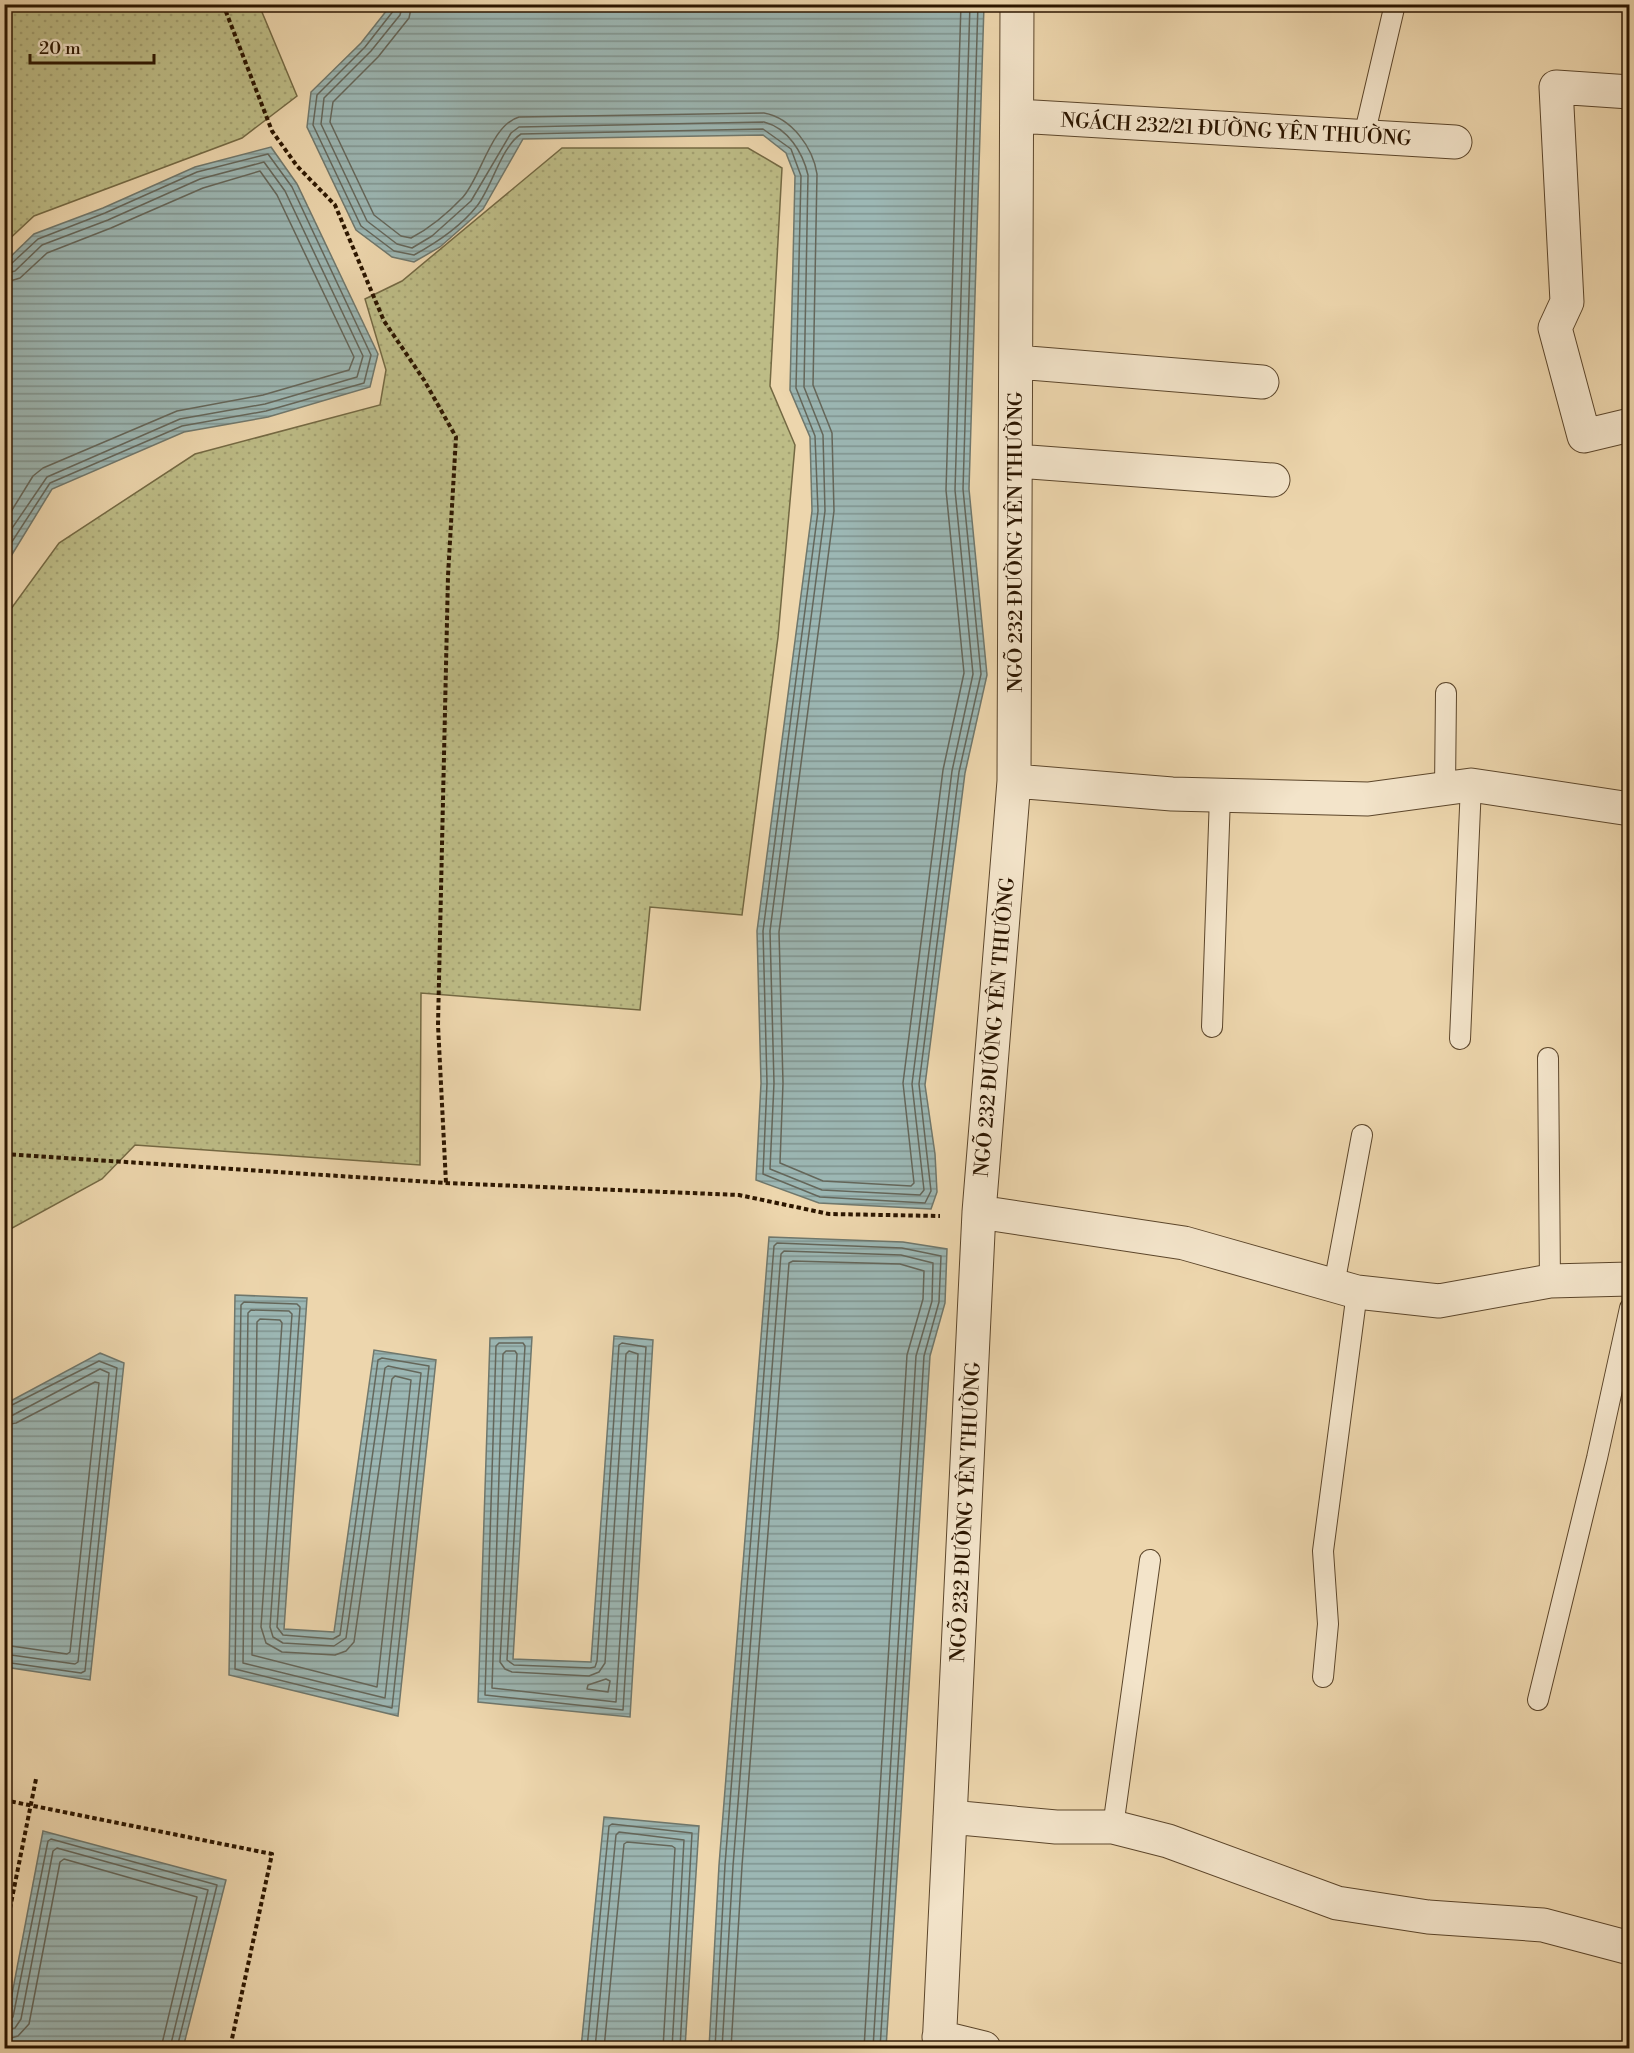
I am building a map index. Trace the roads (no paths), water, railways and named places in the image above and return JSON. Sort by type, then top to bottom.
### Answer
[{"type":"street","name":"NGÕ 232 ĐƯỜNG YÊN THƯỜNG","points":[[939,2043],[979,1212],[1014,782],[1017,4]]},
{"type":"street","points":[[1629,92],[1556,87],[1567,302],[1555,328],[1584,436],[1629,425]]},
{"type":"street","name":"NGÁCH 232/21 ĐƯỜNG YÊN THƯỜNG","points":[[1017,116],[1455,142]]},
{"type":"street","points":[[1016,362],[1262,382]]},
{"type":"street","points":[[1016,461],[1273,480]]},
{"type":"street","points":[[1014,782],[1220,796],[1368,800],[1458,787],[1629,809]]},
{"type":"street","points":[[979,1212],[1184,1243],[1346,1289],[1439,1300],[1550,1281],[1629,1279]]},
{"type":"street","points":[[950,1817],[1056,1827],[1113,1827],[1168,1841],[1337,1903],[1428,1917],[1543,1925],[1629,1948]]},
{"type":"street","points":[[939,2043],[984,2049]]},
{"type":"lane","points":[[1364,136],[1395,4]]},
{"type":"lane","points":[[1446,693],[1458,787],[1460,1039]]},
{"type":"lane","points":[[1212,1027],[1220,796]]},
{"type":"lane","points":[[1548,1058],[1550,1281]]},
{"type":"lane","points":[[1323,1677],[1328,1624],[1323,1551],[1362,1135]]},
{"type":"lane","points":[[1538,1700],[1598,1458],[1629,1308]]},
{"type":"lane","points":[[1113,1827],[1150,1560]]},
{"type":"water","points":[[391,5],[984,5],[969,489],[987,675],[965,773],[925,1085],[935,1154],[937,1192],[931,1209],[819,1203],[756,1180],[761,1083],[757,931],[812,511],[810,437],[790,390],[795,176],[786,153],[763,135],[523,139],[483,209],[440,247],[414,262],[392,257],[356,230],[307,127],[311,92],[361,43]]},
{"type":"water","points":[[271,147],[297,184],[378,354],[370,387],[268,417],[184,432],[52,489],[5,566],[5,262],[34,234],[103,208],[195,167]]},
{"type":"water","points":[[769,1237],[903,1242],[947,1249],[945,1303],[930,1356],[886,2048],[709,2048],[719,1865]]},
{"type":"water","points":[[235,1295],[307,1298],[284,1629],[334,1632],[374,1350],[436,1360],[398,1716],[229,1675]]},
{"type":"water","points":[[614,1336],[653,1340],[630,1717],[478,1702],[490,1338],[532,1337],[513,1659],[591,1662]]},
{"type":"water","points":[[100,1353],[124,1363],[90,1680],[5,1667],[5,1404]]},
{"type":"water","points":[[604,1817],[699,1826],[685,2048],[581,2048]]},
{"type":"water","points":[[43,1831],[226,1880],[183,2048],[5,2048],[5,2031]]}]
